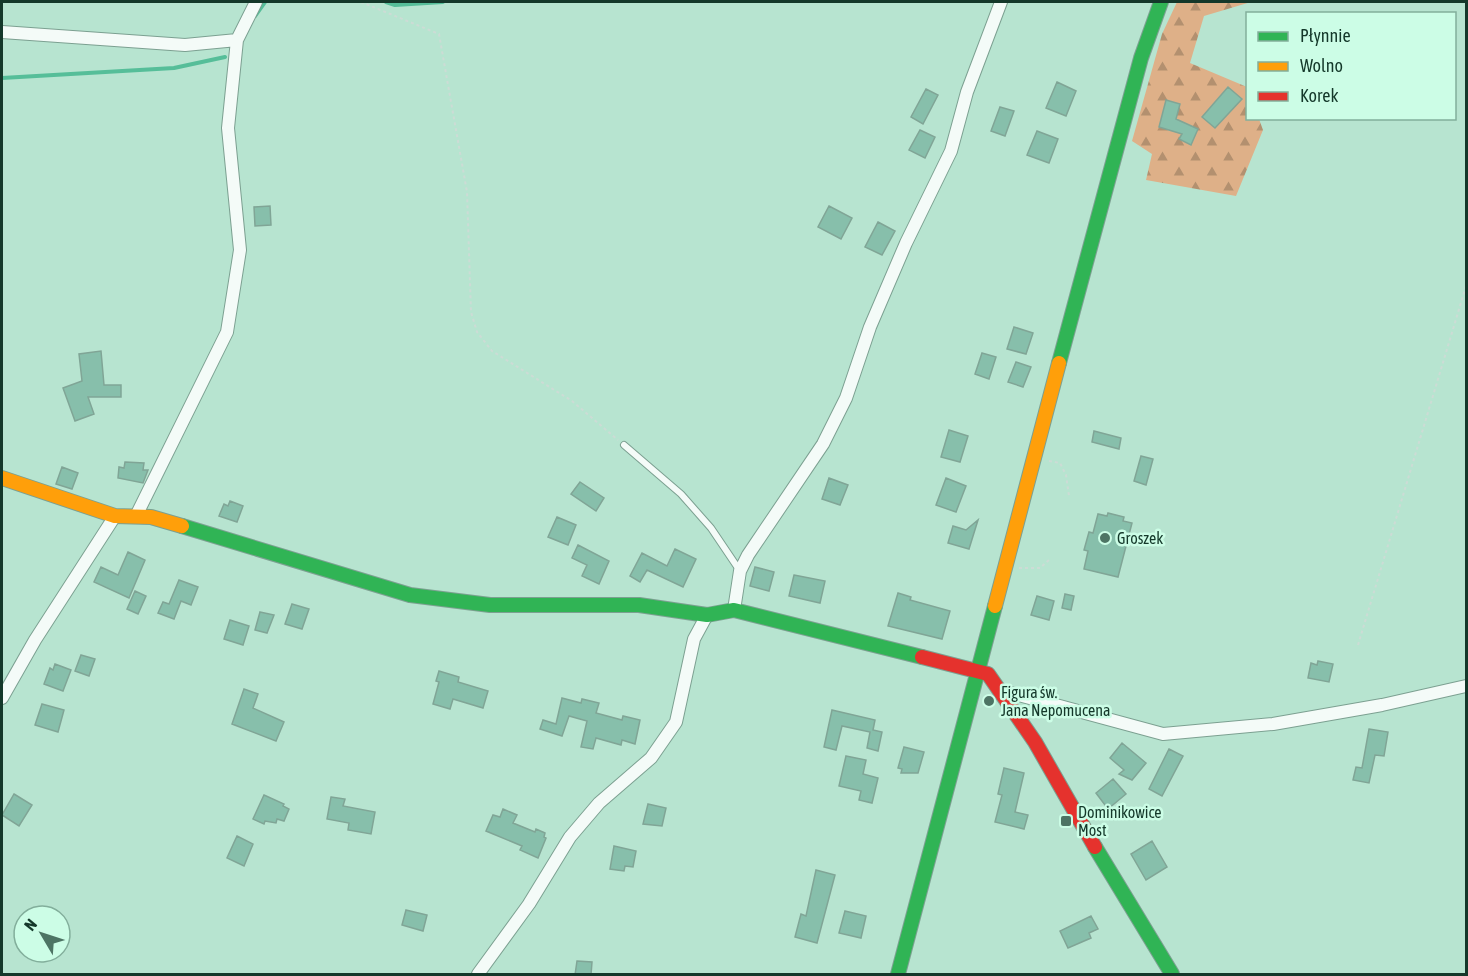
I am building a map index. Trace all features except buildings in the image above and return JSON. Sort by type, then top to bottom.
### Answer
[{"type":"street","points":[[136,516],[227,332],[240,250],[228,128],[237,40],[256,2]]},
{"type":"street","points":[[734,610],[740,571],[748,555],[823,444],[846,398],[875,316],[906,243],[951,151],[967,92],[1001,2]]},
{"type":"street","points":[[898,975],[1138,68],[1161,2]]},
{"type":"street","points":[[2,32],[185,45],[237,40]]},
{"type":"street","points":[[2,478],[115,516],[151,517],[410,595],[490,605],[639,605],[707,615],[734,610],[988,674],[1035,742],[1172,975]]},
{"type":"street","points":[[2,698],[34,639],[115,516]]},
{"type":"street","points":[[478,975],[529,904],[570,837],[599,802],[651,758],[676,722],[694,639],[707,615]]},
{"type":"street","points":[[1000,690],[1163,734],[1273,724],[1382,705],[1467,686]]},
{"type":"lane","points":[[624,446],[681,494],[711,528],[740,571]]},
{"type":"path","points":[[361,2],[438,34],[467,192],[471,312],[477,332],[492,351],[572,400],[624,446]]},
{"type":"path","points":[[1358,645],[1467,286]]},
{"type":"path","points":[[1034,457],[1060,463],[1066,475],[1069,496]]},
{"type":"path","points":[[1006,565],[1023,569],[1040,568],[1051,558]]},
{"type":"green space","points":[[1177,2],[1251,2],[1204,16],[1190,63],[1246,87],[1246,120],[1259,120],[1263,130],[1236,196],[1146,180],[1152,154],[1132,141],[1162,34]]},
{"type":"waterway","points":[[255,16],[265,2]]},
{"type":"waterway","points":[[386,2],[395,5],[443,2]]},
{"type":"waterway","points":[[2,78],[174,68],[225,57]]},
{"type":"traffic: fast","points":[[1059,363],[1141,58],[1161,2]]},
{"type":"traffic: fast","points":[[182,526],[410,595],[490,605],[639,605],[707,615],[734,610],[922,657]]},
{"type":"traffic: fast","points":[[898,974],[995,606]]},
{"type":"traffic: fast","points":[[1095,847],[1172,974]]},
{"type":"traffic: slow","points":[[995,606],[1059,363]]},
{"type":"traffic: slow","points":[[2,478],[115,516],[151,517],[182,526]]},
{"type":"traffic: jam","points":[[922,657],[988,674],[1035,742],[1095,847]]},
{"type":"place","name":"Groszek","points":[[1105,538]]},
{"type":"place","name":"Figura św. Jana Nepomucena","points":[[989,701]]},
{"type":"place","name":"Dominikowice Most","points":[[1066,821]]}]
